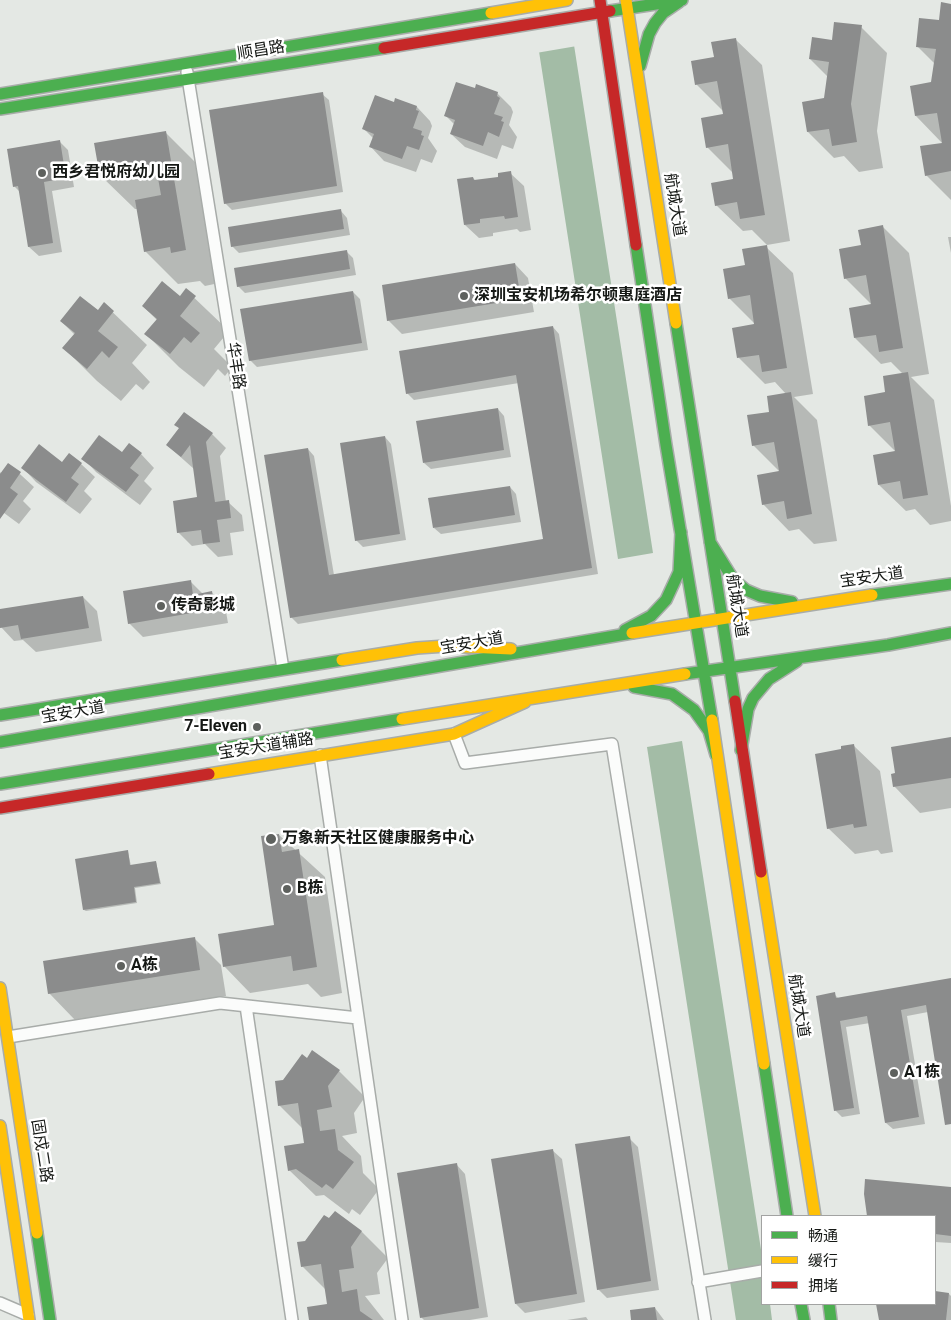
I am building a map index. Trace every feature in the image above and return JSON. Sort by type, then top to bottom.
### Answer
[{"type":"main road","name":"顺昌路","points":[[0,94],[518,5],[567,0]]},
{"type":"main road","points":[[600,0],[787,1215]]},
{"type":"main road","points":[[602,13],[627,4],[682,0]]},
{"type":"main road","points":[[638,76],[649,34],[655,23],[663,13],[682,0]]},
{"type":"main road","name":"航城大道","points":[[627,4],[741,750],[815,1215]]},
{"type":"main road","name":"顺昌路","points":[[0,109],[602,13]]},
{"type":"main road","points":[[604,638],[631,628],[651,616],[666,600],[679,572],[681,532]]},
{"type":"main road","points":[[710,542],[733,580],[746,590],[774,600],[817,603]]},
{"type":"main road","points":[[897,591],[951,576]]},
{"type":"main road","name":"宝安大道","points":[[0,742],[531,650],[817,603],[951,584]]},
{"type":"main road","points":[[0,784],[612,685],[888,645],[951,634]]},
{"type":"main road","points":[[888,645],[951,642]]},
{"type":"main road","points":[[0,715],[417,648],[446,646],[531,650]]},
{"type":"main road","points":[[741,750],[748,709],[759,689],[794,662],[817,654]]},
{"type":"main road","points":[[612,685],[658,690],[684,702],[702,719],[716,755]]},
{"type":"main road","name":"宝安大道辅路","points":[[0,808],[454,734],[532,699]]},
{"type":"main road","name":"固戍二路","points":[[0,988],[50,1320]]},
{"type":"main road","points":[[0,1126],[28,1317]]},
{"type":"main road","points":[[801,1305],[804,1320]]},
{"type":"main road","points":[[828,1305],[831,1320]]},
{"type":"street","points":[[518,5],[522,26]]},
{"type":"street","name":"华丰路","points":[[186,63],[283,670]]},
{"type":"street","points":[[454,734],[465,764],[612,744],[701,1281],[704,1320]]},
{"type":"street","points":[[320,755],[402,1320]]},
{"type":"street","points":[[8,1037],[220,1003],[358,1018]]},
{"type":"street","points":[[246,1006],[292,1320]]},
{"type":"street","points":[[701,1281],[761,1271]]},
{"type":"street","points":[[0,1303],[28,1317]]},
{"type":"shaded area","points":[[531,0],[567,0],[653,553],[618,559]]},
{"type":"shaded area","points":[[682,741],[761,1250],[761,1305],[770,1305],[772,1320],[736,1320],[647,747]]},
{"type":"pier","points":[[528,0],[570,0],[577,46],[536,53]]},
{"type":"building","points":[[941,2],[951,4],[951,171],[925,176],[920,146],[942,143],[937,113],[915,116],[910,86],[931,82],[936,49],[916,47],[919,18],[939,20]]},
{"type":"building","points":[[834,22],[862,25],[851,104],[857,142],[832,146],[829,129],[807,132],[802,102],[824,98],[829,62],[809,59],[812,37],[832,40]]},
{"type":"building","points":[[736,38],[765,215],[740,219],[737,202],[715,206],[711,183],[733,179],[728,144],[706,148],[701,118],[723,114],[717,81],[695,85],[691,61],[714,57],[711,42]]},
{"type":"building","points":[[456,82],[475,88],[476,84],[498,92],[497,96],[500,98],[494,114],[503,117],[501,121],[504,122],[499,137],[488,132],[483,146],[450,134],[455,120],[444,116]]},
{"type":"building","points":[[323,92],[337,186],[224,204],[209,110]]},
{"type":"building","points":[[375,95],[394,102],[395,98],[417,106],[416,110],[419,111],[413,128],[422,131],[421,135],[424,136],[419,150],[407,146],[402,159],[369,147],[374,134],[362,129]]},
{"type":"building","points":[[166,131],[186,250],[171,253],[170,247],[144,252],[135,200],[161,195],[156,167],[100,177],[94,143]]},
{"type":"building","points":[[60,140],[66,178],[44,182],[53,243],[28,247],[18,186],[13,187],[7,149]]},
{"type":"building","points":[[511,171],[518,217],[505,219],[504,216],[480,219],[480,223],[464,225],[457,179],[473,177],[474,180],[498,177],[498,173]]},
{"type":"building","points":[[341,209],[344,229],[231,247],[228,227]]},
{"type":"building","points":[[883,225],[903,348],[879,352],[876,335],[854,338],[849,308],[871,304],[866,275],[844,279],[839,249],[861,245],[858,230]]},
{"type":"building","points":[[767,245],[787,368],[762,372],[759,355],[737,358],[732,328],[754,324],[750,295],[728,299],[723,269],[745,265],[742,249]]},
{"type":"building","points":[[347,250],[350,269],[237,287],[234,268]]},
{"type":"building","points":[[515,263],[521,299],[387,321],[382,285]]},
{"type":"building","points":[[162,281],[180,296],[186,288],[196,296],[180,316],[200,333],[191,343],[184,337],[170,354],[144,334],[157,319],[142,306]]},
{"type":"building","points":[[353,291],[362,343],[249,361],[240,309]]},
{"type":"building","points":[[80,296],[98,310],[104,302],[114,311],[98,331],[118,347],[109,358],[102,351],[87,369],[62,348],[75,333],[60,321]]},
{"type":"building","points":[[553,326],[592,568],[290,618],[264,455],[308,448],[329,575],[543,539],[516,375],[406,394],[399,351]]},
{"type":"building","points":[[908,372],[928,495],[903,499],[900,481],[878,485],[873,455],[895,451],[890,422],[868,426],[864,396],[885,392],[883,376]]},
{"type":"building","points":[[791,392],[812,514],[787,519],[784,501],[762,505],[757,475],[779,471],[774,442],[752,446],[747,415],[769,412],[767,396]]},
{"type":"building","points":[[498,408],[504,450],[423,463],[416,421]]},
{"type":"building","points":[[184,412],[213,433],[206,442],[215,502],[229,500],[231,518],[217,520],[220,542],[203,544],[201,530],[177,533],[173,501],[197,497],[190,445],[181,457],[166,445],[179,428],[174,425]]},
{"type":"building","points":[[99,435],[122,452],[129,443],[142,453],[130,468],[139,475],[126,492],[81,459]]},
{"type":"building","points":[[385,436],[400,534],[355,541],[340,443]]},
{"type":"building","points":[[39,444],[62,462],[69,453],[82,463],[71,478],[79,484],[66,502],[21,468]]},
{"type":"building","points":[[8,463],[21,472],[10,488],[18,494],[0,519],[0,474]]},
{"type":"building","points":[[510,486],[515,515],[433,528],[428,498]]},
{"type":"building","points":[[191,580],[193,595],[212,591],[215,609],[128,624],[123,591]]},
{"type":"building","points":[[83,596],[89,628],[21,639],[18,625],[0,628],[0,609]]},
{"type":"building","points":[[951,737],[951,778],[893,787],[891,774],[895,773],[891,747]]},
{"type":"building","points":[[854,744],[867,826],[854,828],[853,824],[827,829],[815,754],[841,749],[841,746]]},
{"type":"building","name":"B栋","points":[[279,834],[282,852],[299,849],[317,967],[293,971],[291,956],[223,967],[218,934],[274,925],[261,836]]},
{"type":"building","points":[[128,850],[130,865],[156,861],[160,883],[134,887],[136,902],[83,910],[75,859]]},
{"type":"building","name":"A栋","points":[[195,937],[200,970],[48,994],[43,961]]},
{"type":"building","points":[[951,978],[951,1124],[945,1125],[926,1005],[901,1010],[919,1117],[885,1123],[867,1016],[840,1021],[854,1108],[834,1111],[816,996],[835,992],[836,998]]},
{"type":"building","points":[[312,1050],[340,1070],[328,1086],[332,1107],[317,1110],[320,1131],[335,1129],[338,1150],[354,1162],[333,1189],[326,1184],[322,1188],[296,1169],[288,1171],[284,1146],[304,1143],[298,1103],[278,1106],[275,1081],[283,1080],[302,1054],[307,1058]]},
{"type":"building","points":[[630,1136],[651,1281],[597,1290],[575,1144]]},
{"type":"building","points":[[553,1149],[577,1294],[515,1304],[491,1159]]},
{"type":"building","points":[[457,1163],[479,1308],[420,1318],[397,1173]]},
{"type":"building","points":[[865,1179],[951,1187],[951,1236],[936,1234],[936,1215],[867,1215],[864,1194]]},
{"type":"building","points":[[335,1211],[362,1231],[351,1247],[354,1268],[339,1270],[342,1292],[357,1289],[360,1311],[373,1320],[309,1320],[307,1307],[327,1304],[321,1264],[301,1267],[297,1242],[305,1241],[324,1215],[329,1218]]},
{"type":"building","points":[[936,1291],[949,1293],[946,1320],[879,1320],[876,1305],[936,1305]]},
{"type":"building","points":[[655,1307],[657,1320],[631,1320],[630,1310]]},
{"type":"traffic: fast","points":[[610,11],[682,0]]},
{"type":"traffic: fast","points":[[640,66],[649,34],[655,23],[663,13],[679,2]]},
{"type":"traffic: fast","points":[[0,94],[491,13]]},
{"type":"traffic: fast","points":[[0,109],[384,48]]},
{"type":"traffic: fast","points":[[636,245],[666,445],[712,720]]},
{"type":"traffic: fast","points":[[676,323],[735,701]]},
{"type":"traffic: fast","points":[[625,630],[651,616],[666,600],[679,572],[681,532]]},
{"type":"traffic: fast","points":[[710,542],[733,579],[746,590],[760,596],[792,602]]},
{"type":"traffic: fast","points":[[872,595],[951,584]]},
{"type":"traffic: fast","points":[[0,742],[632,633]]},
{"type":"traffic: fast","points":[[685,674],[888,645],[951,633]]},
{"type":"traffic: fast","points":[[0,715],[342,660]]},
{"type":"traffic: fast","points":[[741,750],[748,709],[753,698],[769,679],[797,661]]},
{"type":"traffic: fast","points":[[634,687],[672,694],[694,710],[709,731],[716,755]]},
{"type":"traffic: fast","points":[[0,784],[402,719]]},
{"type":"traffic: fast","points":[[764,1064],[787,1215]]},
{"type":"traffic: fast","points":[[37,1233],[50,1320]]},
{"type":"traffic: fast","points":[[801,1305],[804,1320]]},
{"type":"traffic: fast","points":[[829,1305],[831,1320]]},
{"type":"traffic: slow","points":[[491,13],[567,0]]},
{"type":"traffic: slow","points":[[626,0],[676,323]]},
{"type":"traffic: slow","points":[[632,633],[872,595]]},
{"type":"traffic: slow","points":[[342,660],[417,648],[446,646],[511,649]]},
{"type":"traffic: slow","points":[[402,719],[685,674]]},
{"type":"traffic: slow","points":[[209,774],[454,734],[525,702]]},
{"type":"traffic: slow","points":[[712,720],[764,1064]]},
{"type":"traffic: slow","points":[[761,872],[815,1215]]},
{"type":"traffic: slow","points":[[0,988],[37,1233]]},
{"type":"traffic: slow","points":[[0,1126],[29,1320]]},
{"type":"traffic: jam","points":[[600,0],[636,245]]},
{"type":"traffic: jam","points":[[384,48],[610,11]]},
{"type":"traffic: jam","points":[[735,701],[761,872]]},
{"type":"traffic: jam","points":[[0,808],[209,774]]},
{"type":"place","name":"西乡君悦府幼儿园","points":[[42,173]]},
{"type":"place","name":"深圳宝安机场希尔顿惠庭酒店","points":[[464,296]]},
{"type":"place","name":"传奇影城","points":[[161,606]]},
{"type":"place","name":"7-Eleven","points":[[257,727]]},
{"type":"place","name":"万象新天社区健康服务中心","points":[[271,839]]},
{"type":"place","name":"B栋","points":[[287,889]]},
{"type":"place","name":"A栋","points":[[121,966]]},
{"type":"place","name":"A1栋","points":[[894,1073]]}]
